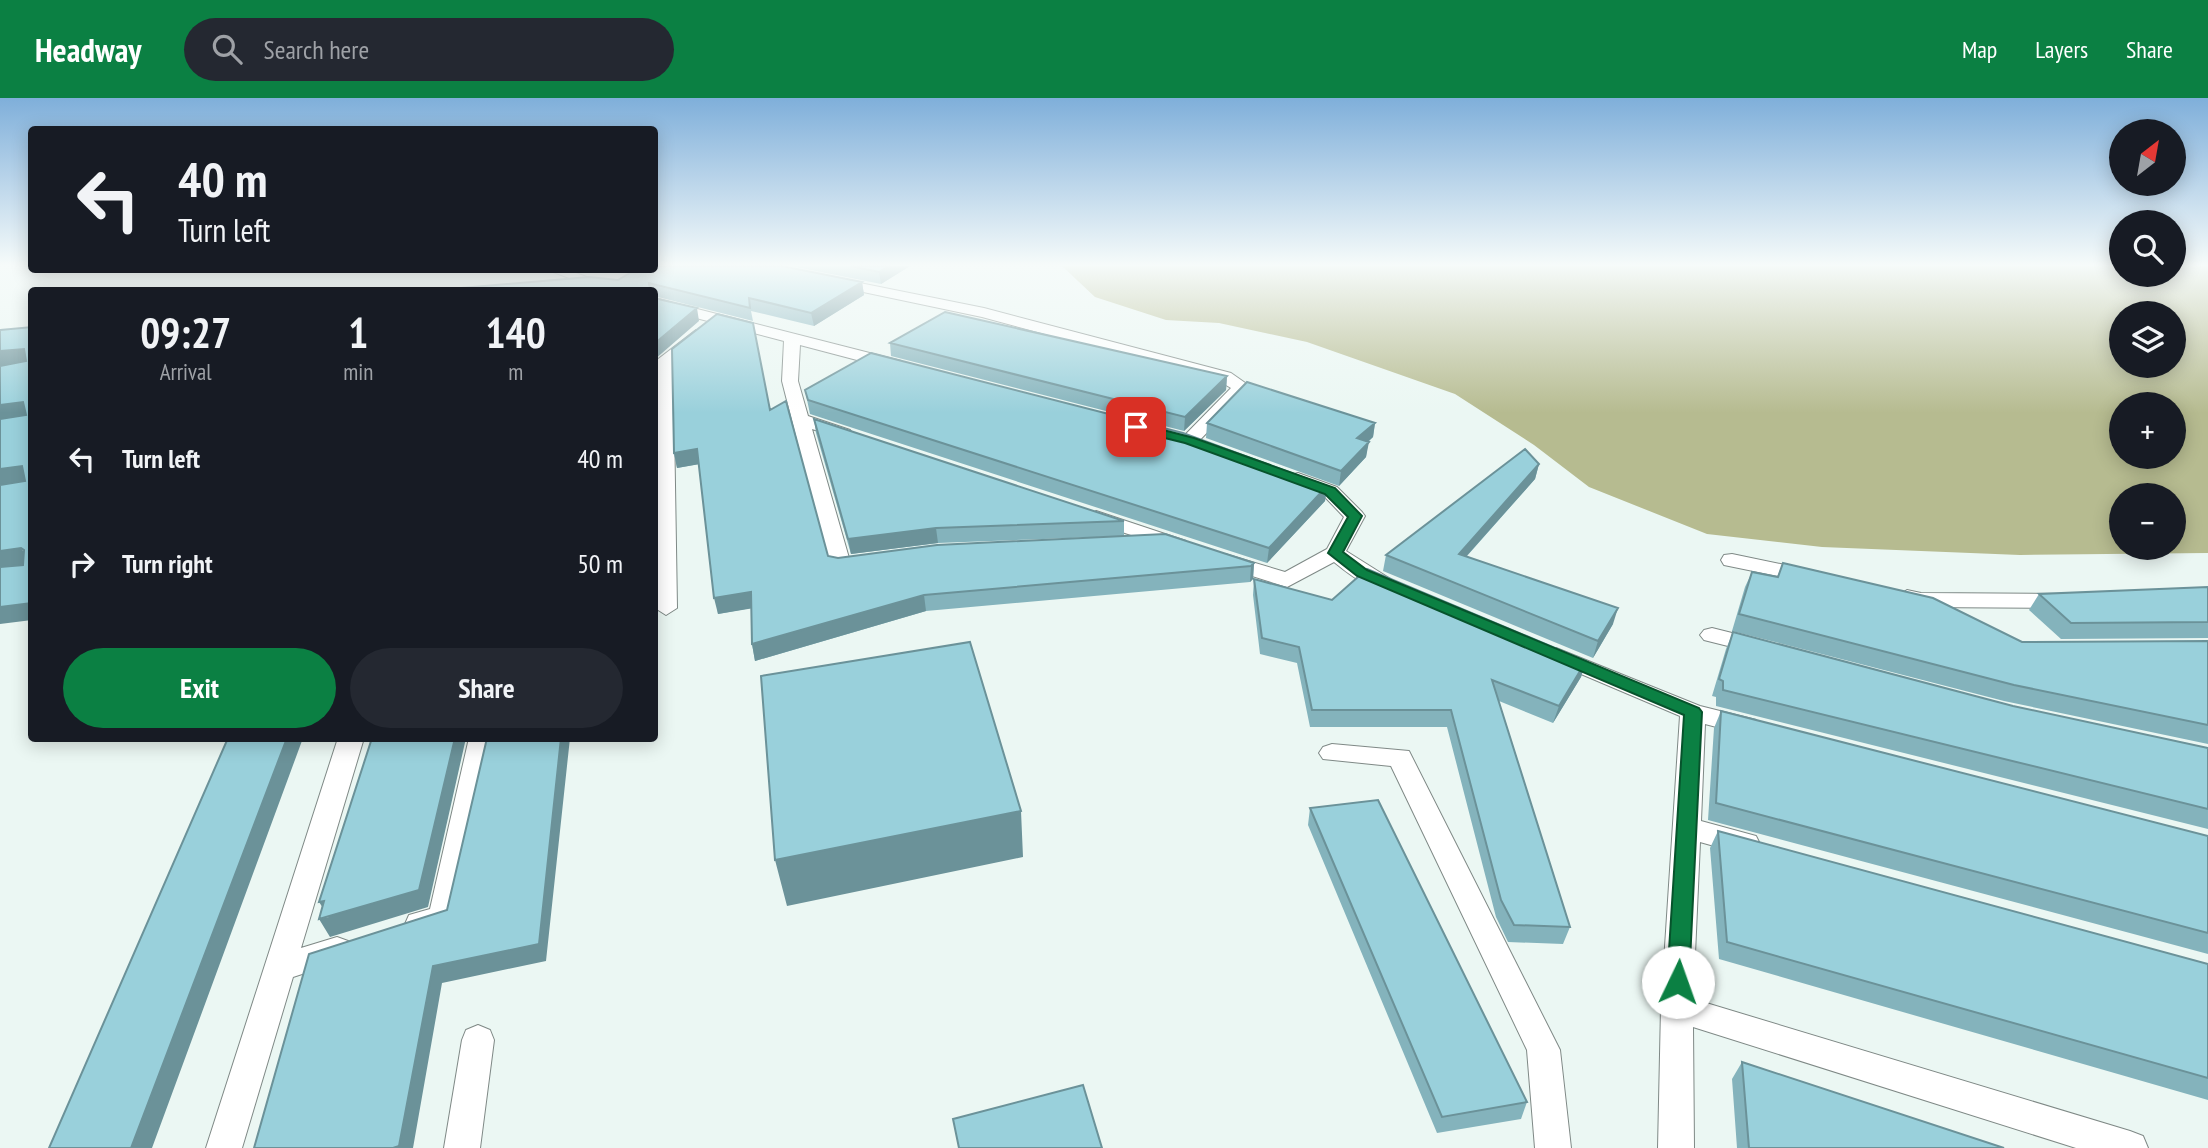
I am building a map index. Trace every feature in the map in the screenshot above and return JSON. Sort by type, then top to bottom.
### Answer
[{"type":"lane","points":[[705,315],[911,369]]},
{"type":"lane","points":[[992,315],[1225,377],[1242,387],[1183,439],[1214,449]]},
{"type":"lane","points":[[666,608],[666,360],[717,318]]},
{"type":"lane","points":[[792,338],[790,381],[840,565],[889,558]]},
{"type":"lane","points":[[800,419],[867,441]]},
{"type":"lane","points":[[1078,511],[1287,580],[1335,553],[1355,516],[1330,491],[1285,474]]},
{"type":"lane","points":[[1116,544],[1171,542]]},
{"type":"lane","points":[[1335,553],[1362,573],[1413,594]]},
{"type":"lane","points":[[1732,560],[1826,580]]},
{"type":"lane","points":[[1880,591],[1921,600],[2090,600]]},
{"type":"lane","points":[[1921,600],[1966,624]]},
{"type":"lane","points":[[1712,635],[1778,652]]},
{"type":"lane","points":[[1540,648],[1693,712],[1773,733]]},
{"type":"lane","points":[[1676,1148],[1677,1008],[1693,712]]},
{"type":"lane","points":[[224,1148],[350,742]]},
{"type":"lane","points":[[280,968],[443,917],[481,742]]},
{"type":"lane","points":[[1332,753],[1400,757],[1543,1050],[1553,1148]]},
{"type":"lane","points":[[1686,828],[1767,850]]},
{"type":"lane","points":[[1677,1008],[2130,1148]]},
{"type":"lane","points":[[462,1148],[478,1040]]},
{"type":"green space","points":[[1151,315],[2109,315],[2109,378],[2186,378],[2186,315],[2208,315],[2208,553],[2186,553],[2186,483],[2109,483],[2109,554],[2020,555],[1822,547],[1707,534],[1589,487],[1534,445],[1455,394],[1307,342],[1219,323],[1166,320]]},
{"type":"building","points":[[658,315],[689,315],[658,341]]},
{"type":"building","points":[[716,315],[753,323],[770,410],[786,401],[828,556],[838,558],[937,545],[1165,534],[1254,563],[1251,566],[924,595],[752,644],[751,592],[714,598],[697,449],[674,453],[672,349]]},
{"type":"building","points":[[940,315],[958,315],[1227,376],[1185,417],[890,343]]},
{"type":"building","points":[[28,327],[28,604],[0,607],[0,567],[23,565],[24,550],[21,548],[0,551],[0,485],[25,481],[22,466],[0,469],[0,419],[26,415],[23,402],[0,405],[0,366],[26,361],[24,349],[0,351],[0,330]]},
{"type":"building","points":[[871,353],[1183,433],[1327,486],[1269,548],[808,400],[805,390]]},
{"type":"building","points":[[1247,382],[1375,423],[1357,438],[1369,442],[1341,471],[1207,423]]},
{"type":"building","points":[[814,419],[1124,521],[936,528],[848,539]]},
{"type":"building","points":[[1525,449],[1539,464],[1459,554],[1618,608],[1598,641],[1386,555]]},
{"type":"building","points":[[1783,563],[1933,598],[2022,642],[2208,641],[2208,725],[2014,685],[1739,614],[1752,572],[1778,577]]},
{"type":"building","points":[[1367,569],[1586,661],[1559,706],[1492,680],[1570,927],[1514,925],[1501,900],[1451,710],[1312,710],[1299,647],[1262,638],[1254,579],[1332,600]]},
{"type":"building","points":[[2208,587],[2208,622],[2071,623],[2039,594]]},
{"type":"building","points":[[1733,632],[2013,706],[2208,748],[2208,809],[1723,690],[1723,681],[1719,679]]},
{"type":"building","points":[[970,642],[1021,811],[775,860],[761,676]]},
{"type":"building","points":[[1721,711],[2208,836],[2208,933],[1716,803]]},
{"type":"building","points":[[226,742],[285,742],[131,1148],[49,1148]]},
{"type":"building","points":[[371,742],[454,742],[419,890],[319,919],[324,901],[319,902]]},
{"type":"building","points":[[486,742],[561,742],[539,944],[433,966],[399,1146],[254,1148],[309,954],[447,910]]},
{"type":"building","points":[[1378,800],[1527,1102],[1442,1117],[1310,808]]},
{"type":"building","points":[[1718,831],[2208,964],[2208,1078],[1727,942]]},
{"type":"building","points":[[1742,1062],[2004,1148],[1749,1148]]},
{"type":"building","points":[[1083,1085],[1102,1148],[959,1148],[953,1119]]},
{"type":"route","points":[[1136,427],[1189,441],[1330,491],[1355,516],[1335,553],[1362,573],[1693,712],[1678,982]]}]
